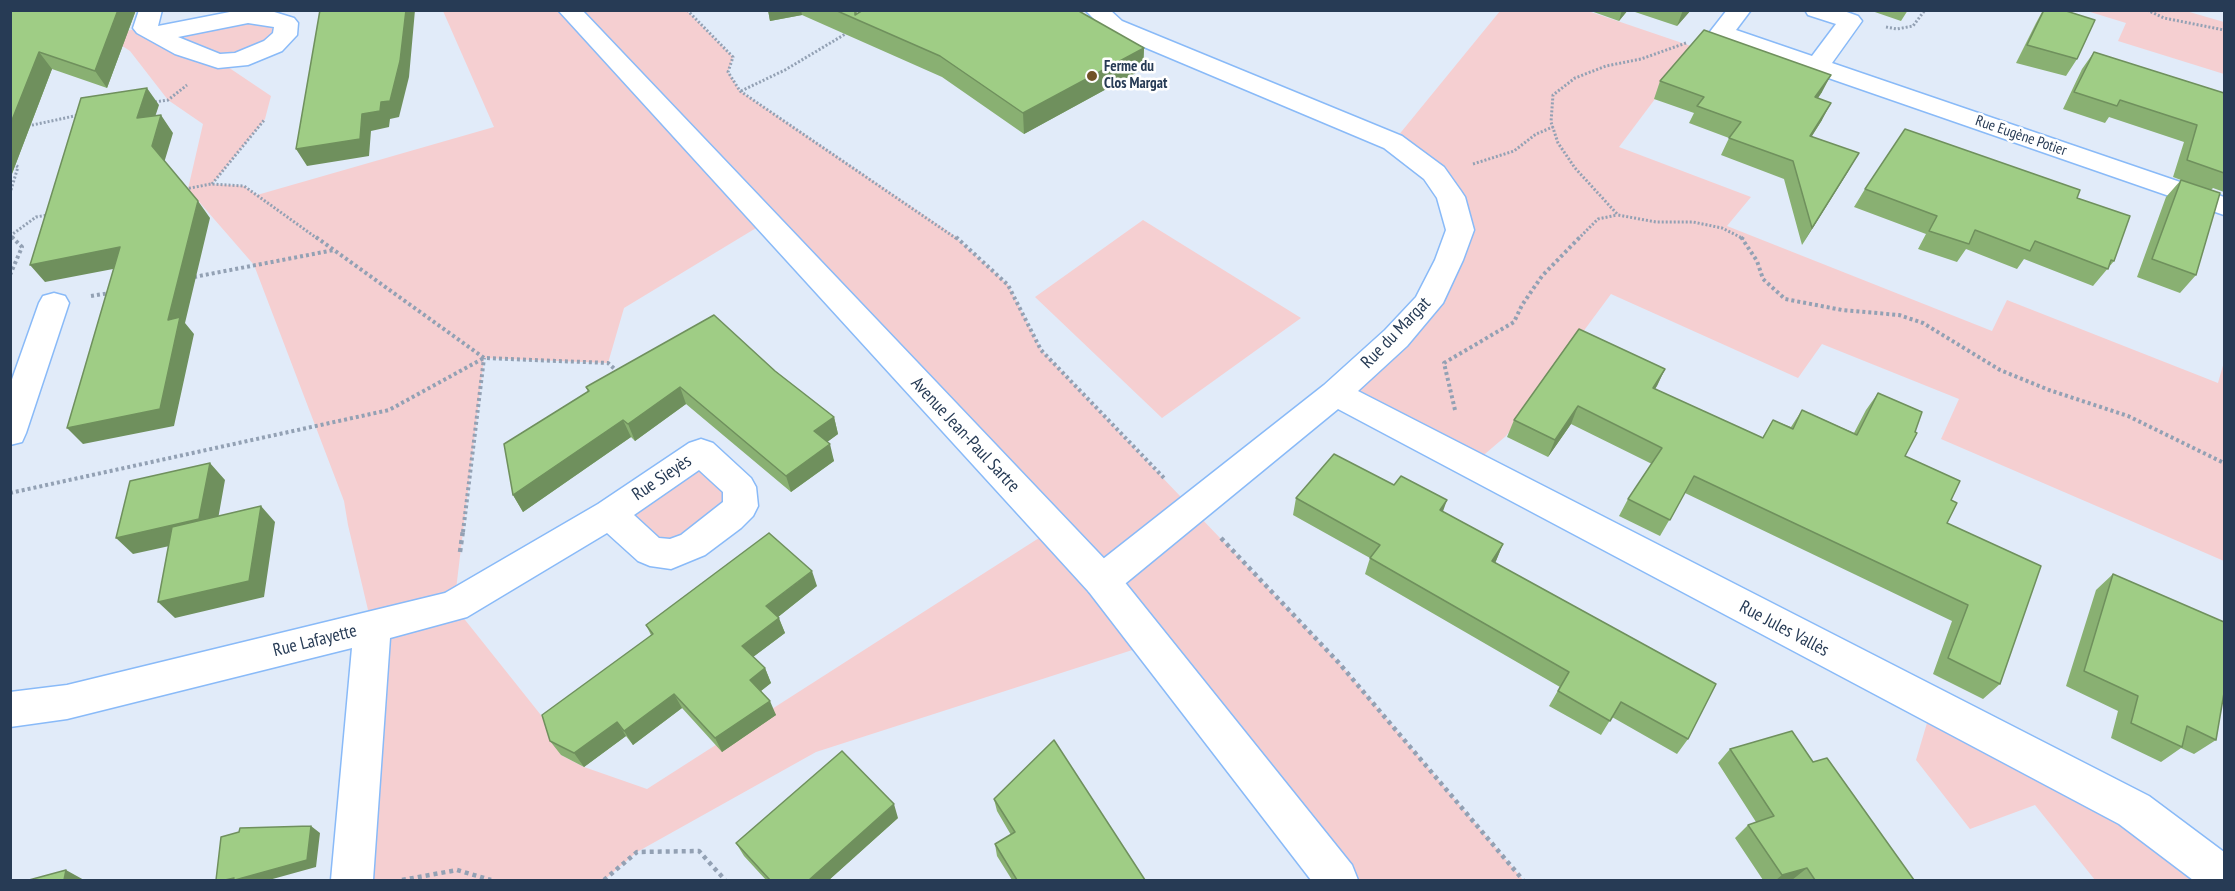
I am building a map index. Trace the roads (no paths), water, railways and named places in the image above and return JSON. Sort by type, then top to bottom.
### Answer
[{"type":"street","name":"Avenue Jean-Paul Sartre","points":[[569,10],[1102,581],[1337,880]]},
{"type":"street","name":"Rue du Margat","points":[[1096,10],[1114,26],[1393,142],[1434,173],[1451,196],[1460,230],[1449,260],[1428,303],[1396,338],[1335,393],[1102,581]]},
{"type":"street","name":"Rue Eugène Potier","points":[[1740,10],[1721,33],[2224,206]]},
{"type":"street","points":[[1816,10],[1850,21],[1817,67]]},
{"type":"street","points":[[248,16],[272,18],[286,23],[285,35],[273,46],[239,60],[218,61],[184,49],[153,22],[248,16]]},
{"type":"street","points":[[10,433],[54,303]]},
{"type":"street","name":"Rue Jules Vallès","points":[[1335,393],[2124,805],[2224,878]]},
{"type":"street","points":[[371,643],[454,606],[610,514]]},
{"type":"street","name":"Rue Lafayette","points":[[10,710],[67,702],[371,643],[352,880]]},
{"type":"place","name":"Ferme du Clos Margat","points":[[1092,76]]}]
